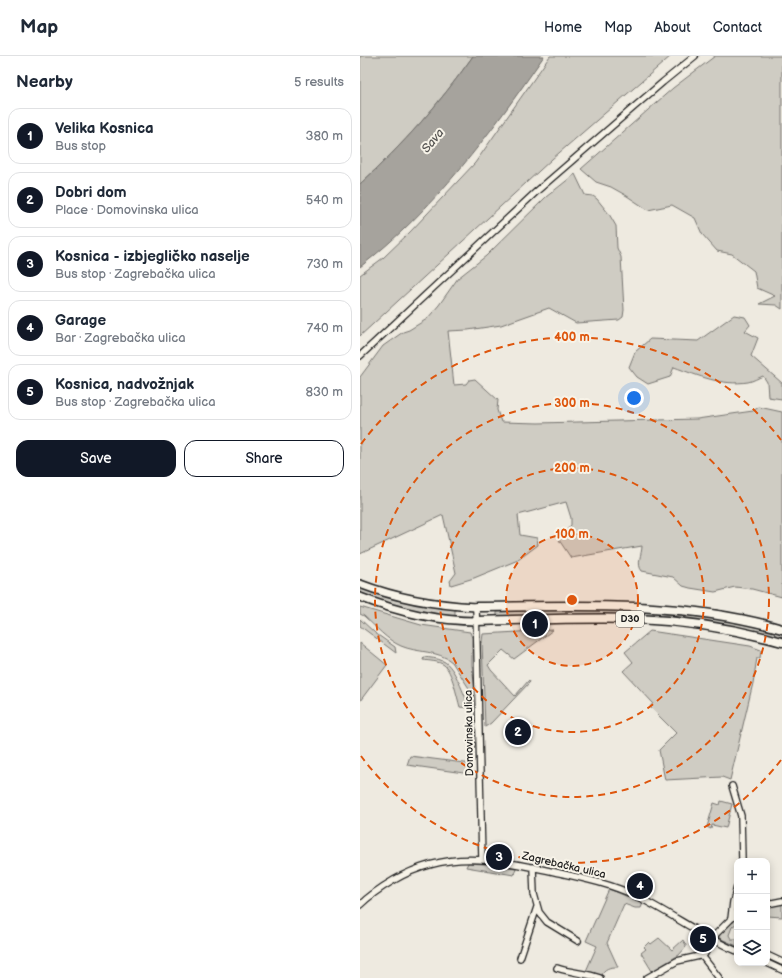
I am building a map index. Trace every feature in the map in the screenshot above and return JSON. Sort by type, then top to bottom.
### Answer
[{"type":"highway","name":"D30","points":[[476,607],[628,606],[668,608],[722,615],[782,629]]},
{"type":"highway","name":"D30","points":[[477,621],[592,618],[640,619],[724,628],[782,642]]},
{"type":"main road","points":[[360,584],[386,594],[413,600],[446,605],[476,607]]},
{"type":"main road","points":[[360,597],[394,609],[421,616],[453,621],[477,621]]},
{"type":"street","points":[[360,356],[537,191],[695,56]]},
{"type":"street","name":"Domovinska ulica","points":[[476,607],[482,859]]},
{"type":"street","points":[[732,786],[741,816],[742,858]]},
{"type":"street","name":"Zagrebačka ulica","points":[[360,905],[387,884],[420,868],[449,860],[482,859],[599,882],[626,892],[651,904],[712,940],[734,950]]},
{"type":"street","points":[[533,868],[533,886],[536,907],[547,922],[578,941]]},
{"type":"street","points":[[731,918],[735,894]]},
{"type":"street","points":[[770,903],[782,901]]},
{"type":"street","points":[[520,958],[536,907]]},
{"type":"street","points":[[647,978],[677,961],[704,955],[712,940],[734,916]]},
{"type":"street","points":[[702,956],[719,978]]},
{"type":"street","points":[[770,956],[782,962]]},
{"type":"street","points":[[770,965],[782,970]]},
{"type":"street","points":[[557,968],[600,978]]},
{"type":"shaded area","points":[[360,56],[473,56],[420,123],[360,184]]},
{"type":"shaded area","points":[[550,56],[671,56],[552,159],[360,336],[360,275],[383,258],[410,232],[475,163]]},
{"type":"shaded area","points":[[715,56],[782,56],[782,309],[776,305],[759,304],[775,296],[757,288],[754,271],[732,254],[717,251],[702,234],[695,218],[672,205],[648,210],[611,187],[596,182],[581,169],[673,88]]},
{"type":"shaded area","points":[[575,174],[585,195],[593,196],[597,199],[616,226],[617,248],[621,257],[624,310],[623,317],[619,320],[576,323],[549,308],[501,325],[468,330],[448,331],[454,385],[466,384],[469,380],[475,379],[498,400],[497,410],[501,422],[538,423],[697,419],[753,411],[759,407],[782,412],[782,597],[752,589],[735,587],[715,592],[683,586],[673,577],[642,571],[639,562],[642,546],[571,558],[559,540],[571,525],[571,518],[566,502],[518,515],[520,535],[537,538],[538,545],[518,560],[474,578],[451,585],[450,581],[456,573],[443,515],[360,554],[360,377],[383,346],[403,332],[427,319],[458,278],[486,256],[546,197]]},
{"type":"shaded area","points":[[734,315],[745,317],[750,325],[745,331],[758,338],[751,356],[782,383],[782,399],[768,397],[767,382],[763,376],[748,382],[729,383],[692,374],[674,367],[670,377],[648,384],[637,377],[629,367],[635,352],[650,339],[698,341]]},
{"type":"shaded area","points":[[360,587],[407,601],[455,609],[455,616],[408,610],[360,594]]},
{"type":"shaded area","points":[[360,607],[421,625],[470,632],[472,638],[472,665],[476,699],[452,662],[440,655],[401,646],[382,633],[360,614]]},
{"type":"shaded area","points":[[539,610],[631,611],[691,616],[721,620],[782,633],[782,639],[704,622],[497,618],[497,612]]},
{"type":"shaded area","points":[[360,619],[375,633],[395,647],[396,653],[360,626]]},
{"type":"shaded area","points":[[553,630],[514,659],[503,650],[488,665],[515,696],[529,680],[530,682],[491,723],[485,727],[483,634]]},
{"type":"shaded area","points":[[650,631],[750,646],[761,650],[760,658],[757,658],[753,683],[730,780],[722,777],[665,780],[659,750],[676,733],[650,707],[653,703],[623,671],[633,662],[625,652]]},
{"type":"shaded area","points":[[360,643],[387,665],[360,701]]},
{"type":"shaded area","points":[[424,657],[438,659],[447,664],[459,682],[470,708],[460,707],[452,678],[447,668],[444,665],[434,661],[423,660]]},
{"type":"shaded area","points":[[410,756],[472,764],[471,774],[407,765]]},
{"type":"shaded area","points":[[721,801],[732,804],[726,828],[712,825],[711,829],[707,827],[714,803],[720,805]]},
{"type":"shaded area","points":[[468,863],[516,868],[514,875],[466,867]]},
{"type":"shaded area","points":[[609,889],[643,903],[641,908],[635,908],[624,904],[607,943],[618,967],[608,968],[600,976],[586,971],[597,946],[586,941]]},
{"type":"shaded area","points":[[782,904],[782,917],[770,916],[770,906]]},
{"type":"shaded area","points":[[734,921],[734,925],[729,935],[731,939],[734,939],[734,945],[719,938],[719,935]]},
{"type":"shaded area","points":[[659,938],[672,950],[683,940],[686,947],[679,955],[652,971],[641,953],[646,949],[644,947],[649,942],[651,944]]},
{"type":"water","name":"Sava","points":[[473,56],[544,56],[482,142],[460,169],[413,221],[360,267],[360,184],[420,123]]},
{"type":"place","name":"Velika Kosnica","points":[[535,624]]},
{"type":"place","name":"Dobri dom","points":[[518,732]]},
{"type":"place","name":"Kosnica - izbjegličko naselje","points":[[499,857]]},
{"type":"place","name":"Garage","points":[[640,886]]},
{"type":"place","name":"Kosnica, nadvožnjak","points":[[703,939]]}]
